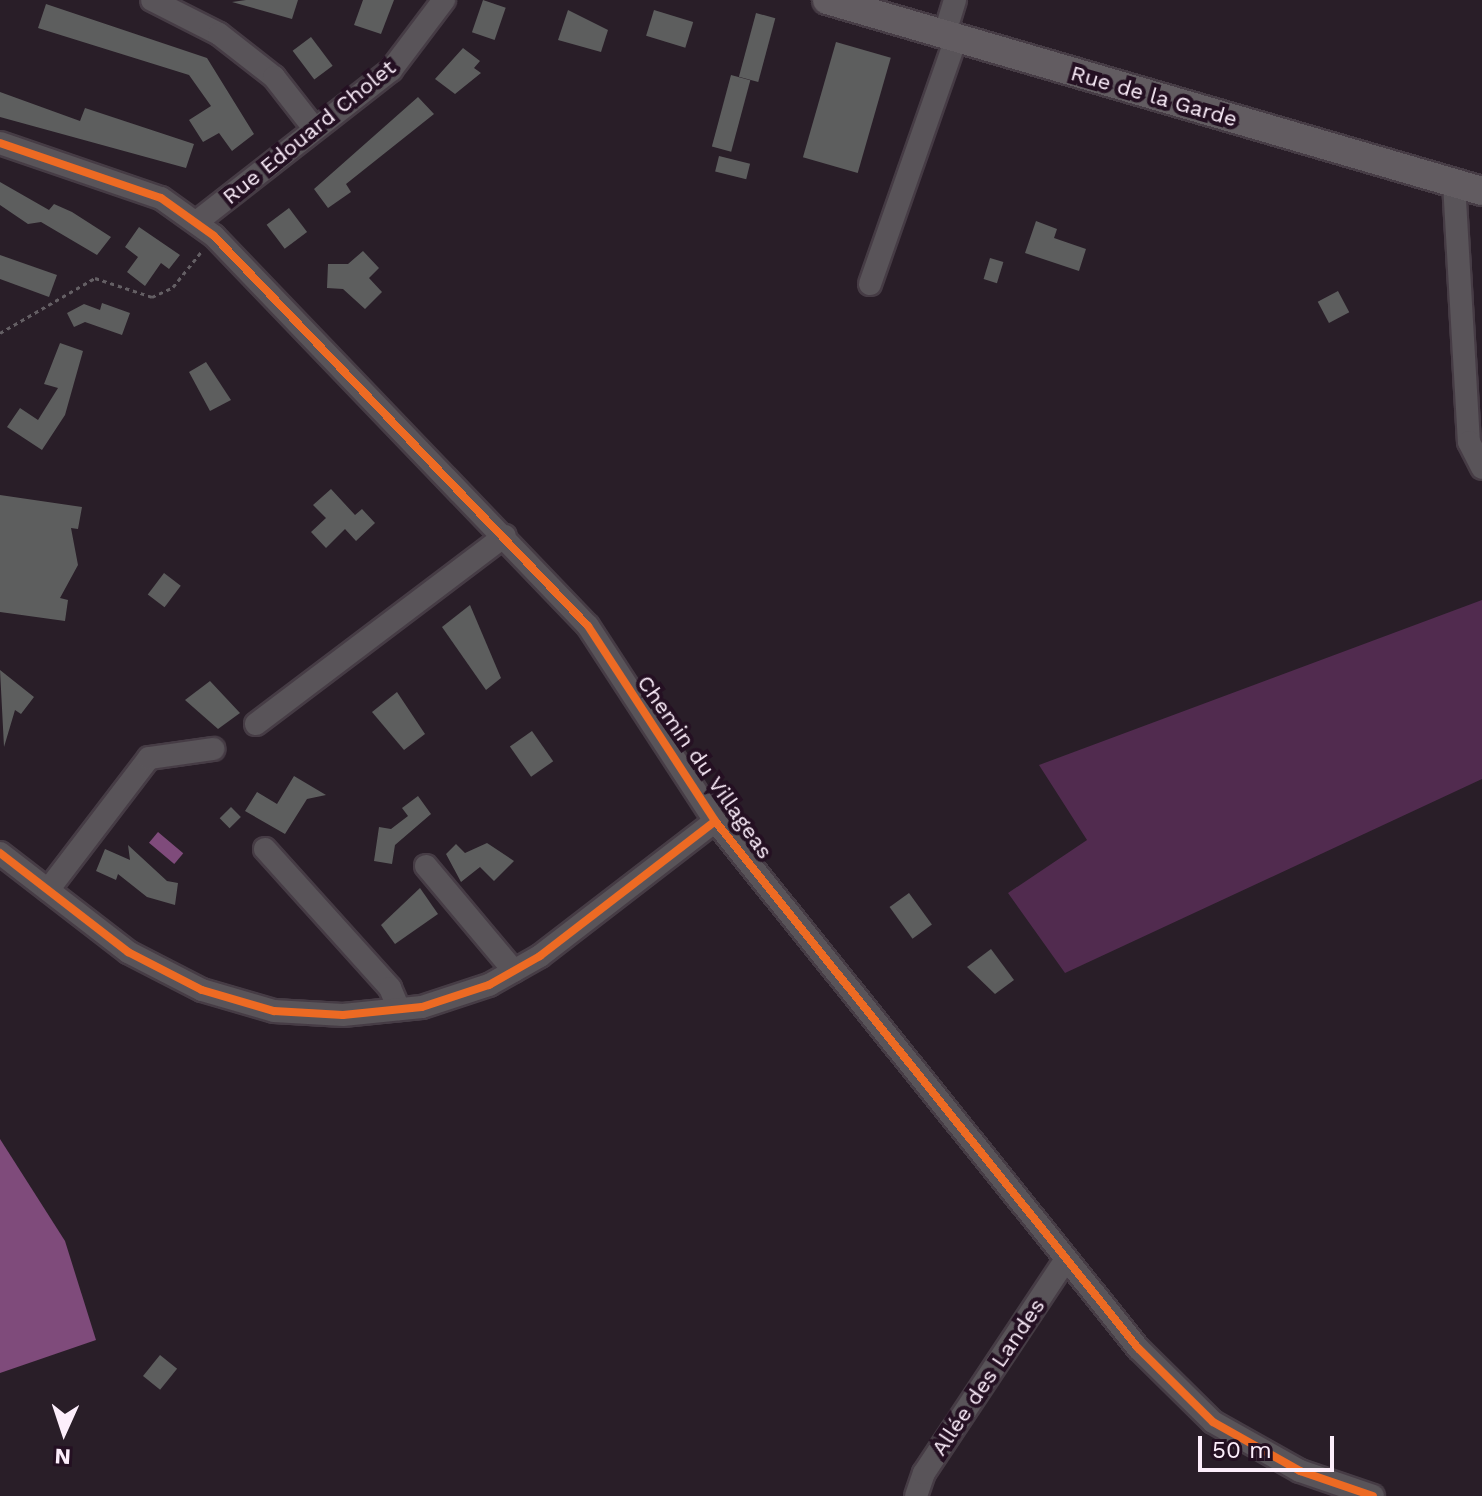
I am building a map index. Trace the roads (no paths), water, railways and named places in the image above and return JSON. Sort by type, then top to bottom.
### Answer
[{"type":"main road","name":"Rue de la Garde","points":[[827,0],[1482,191]]},
{"type":"street","points":[[152,0],[219,34],[274,77],[313,127]]},
{"type":"street","name":"Rue Edouard Cholet","points":[[206,228],[313,127],[391,70],[444,0]]},
{"type":"street","points":[[870,284],[950,37],[955,0]]},
{"type":"street","name":"Chemin du Villageas","points":[[0,143],[161,198],[206,228],[505,536],[588,626],[715,821],[1065,1261],[1213,1422],[1300,1471],[1373,1496]]},
{"type":"street","points":[[1454,183],[1469,442],[1482,468]]},
{"type":"street","points":[[256,724],[505,536]]},
{"type":"street","points":[[48,890],[149,758],[213,749]]},
{"type":"street","points":[[0,853],[128,952],[202,990],[274,1011],[399,1009],[514,971],[715,821]]},
{"type":"street","points":[[265,849],[390,988],[399,1009]]},
{"type":"street","points":[[426,866],[514,971]]},
{"type":"street","name":"Allée des Landes","points":[[916,1496],[924,1473],[1065,1261]]}]
